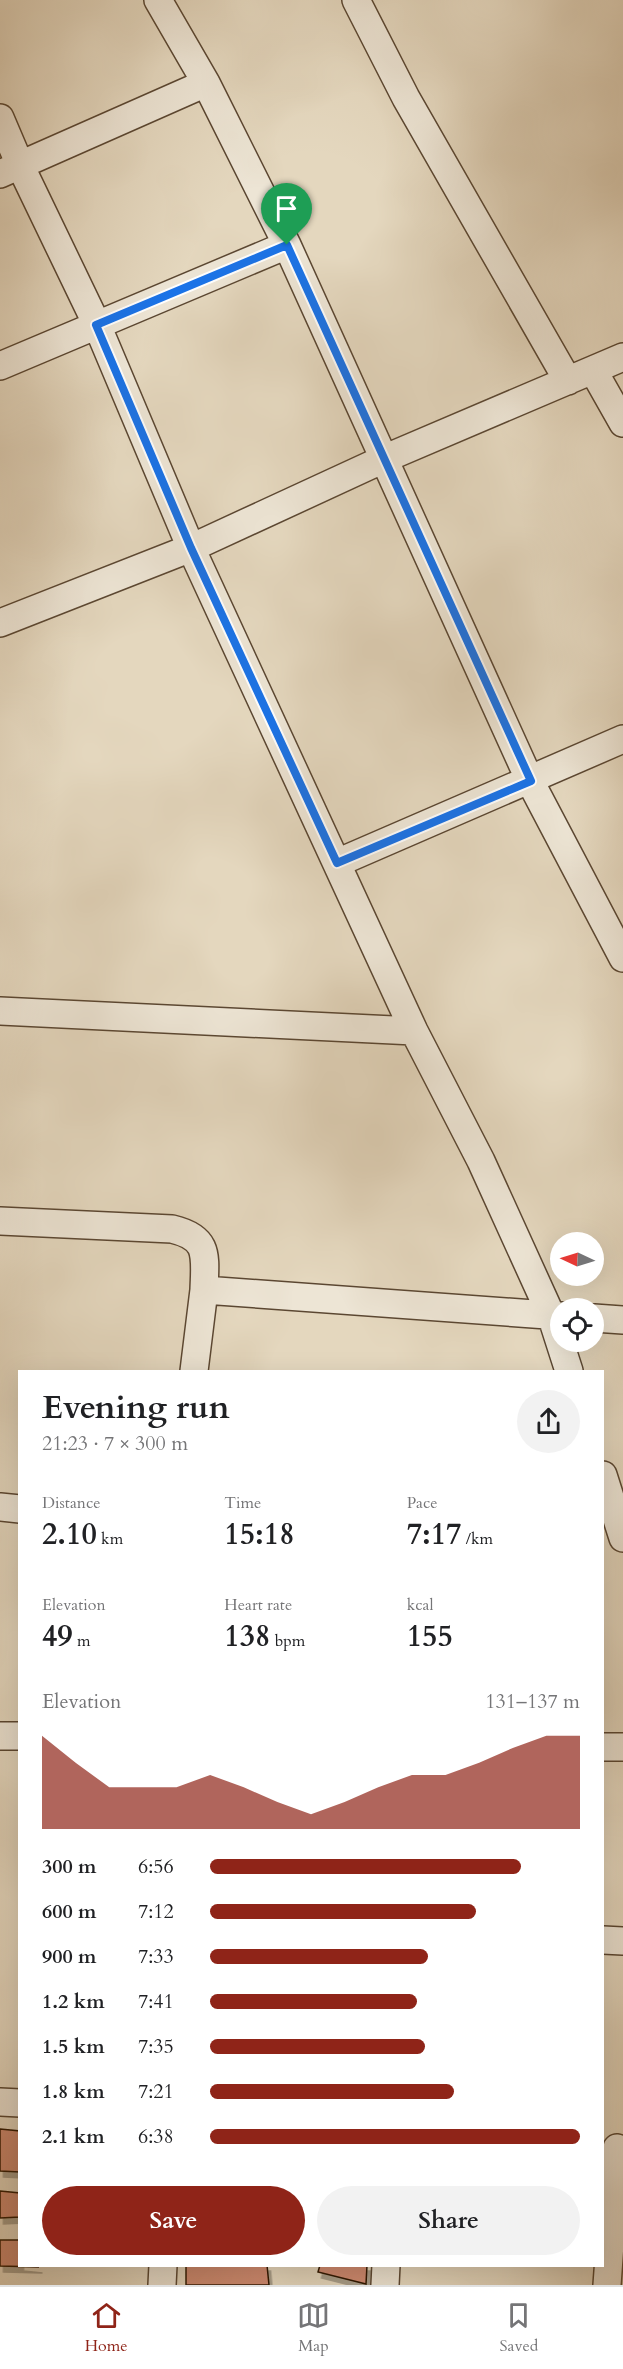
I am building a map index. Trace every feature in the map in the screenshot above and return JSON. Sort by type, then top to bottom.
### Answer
[{"type":"street","points":[[158,0],[206,83],[287,245],[386,458],[531,781],[623,958]]},
{"type":"street","points":[[356,0],[406,98],[568,381]]},
{"type":"street","points":[[10,170],[206,83]]},
{"type":"street","points":[[0,118],[10,170],[96,325],[191,548],[414,1031],[550,1303]]},
{"type":"street","points":[[0,366],[287,245]]},
{"type":"street","points":[[0,623],[191,548],[386,458],[623,357]]},
{"type":"street","points":[[593,370],[623,423]]},
{"type":"street","points":[[337,863],[623,740]]},
{"type":"street","points":[[0,1011],[414,1031]]},
{"type":"street","points":[[0,1221],[172,1229],[191,1234],[201,1243],[204,1251],[204,1290],[194,1370]]},
{"type":"street","points":[[204,1290],[550,1315]]},
{"type":"street","points":[[604,1319],[623,1320]]},
{"type":"street","points":[[565,1352],[569,1370]]},
{"type":"street","points":[[604,1479],[623,1538]]},
{"type":"street","points":[[0,1507],[18,1509]]},
{"type":"street","points":[[604,1545],[623,1547]]},
{"type":"street","points":[[0,1736],[18,1736]]},
{"type":"street","points":[[604,1747],[623,1747]]},
{"type":"street","points":[[604,1940],[623,1941]]},
{"type":"street","points":[[0,2102],[18,2103]]},
{"type":"street","points":[[607,2285],[614,2148]]},
{"type":"street","points":[[162,2285],[163,2267]]},
{"type":"street","points":[[385,2285],[386,2267]]},
{"type":"building","points":[[0,2129],[18,2131],[18,2172],[0,2171]]},
{"type":"building","points":[[0,2191],[18,2193],[18,2217],[0,2218]]},
{"type":"building","points":[[0,2240],[18,2240],[18,2266],[0,2266]]},
{"type":"building","points":[[186,2267],[267,2267],[269,2285],[186,2285]]},
{"type":"building","points":[[319,2267],[367,2267],[366,2284],[318,2272]]},
{"type":"route","points":[[287,245],[386,458],[531,781],[337,863],[191,548],[96,325],[287,245]]}]
